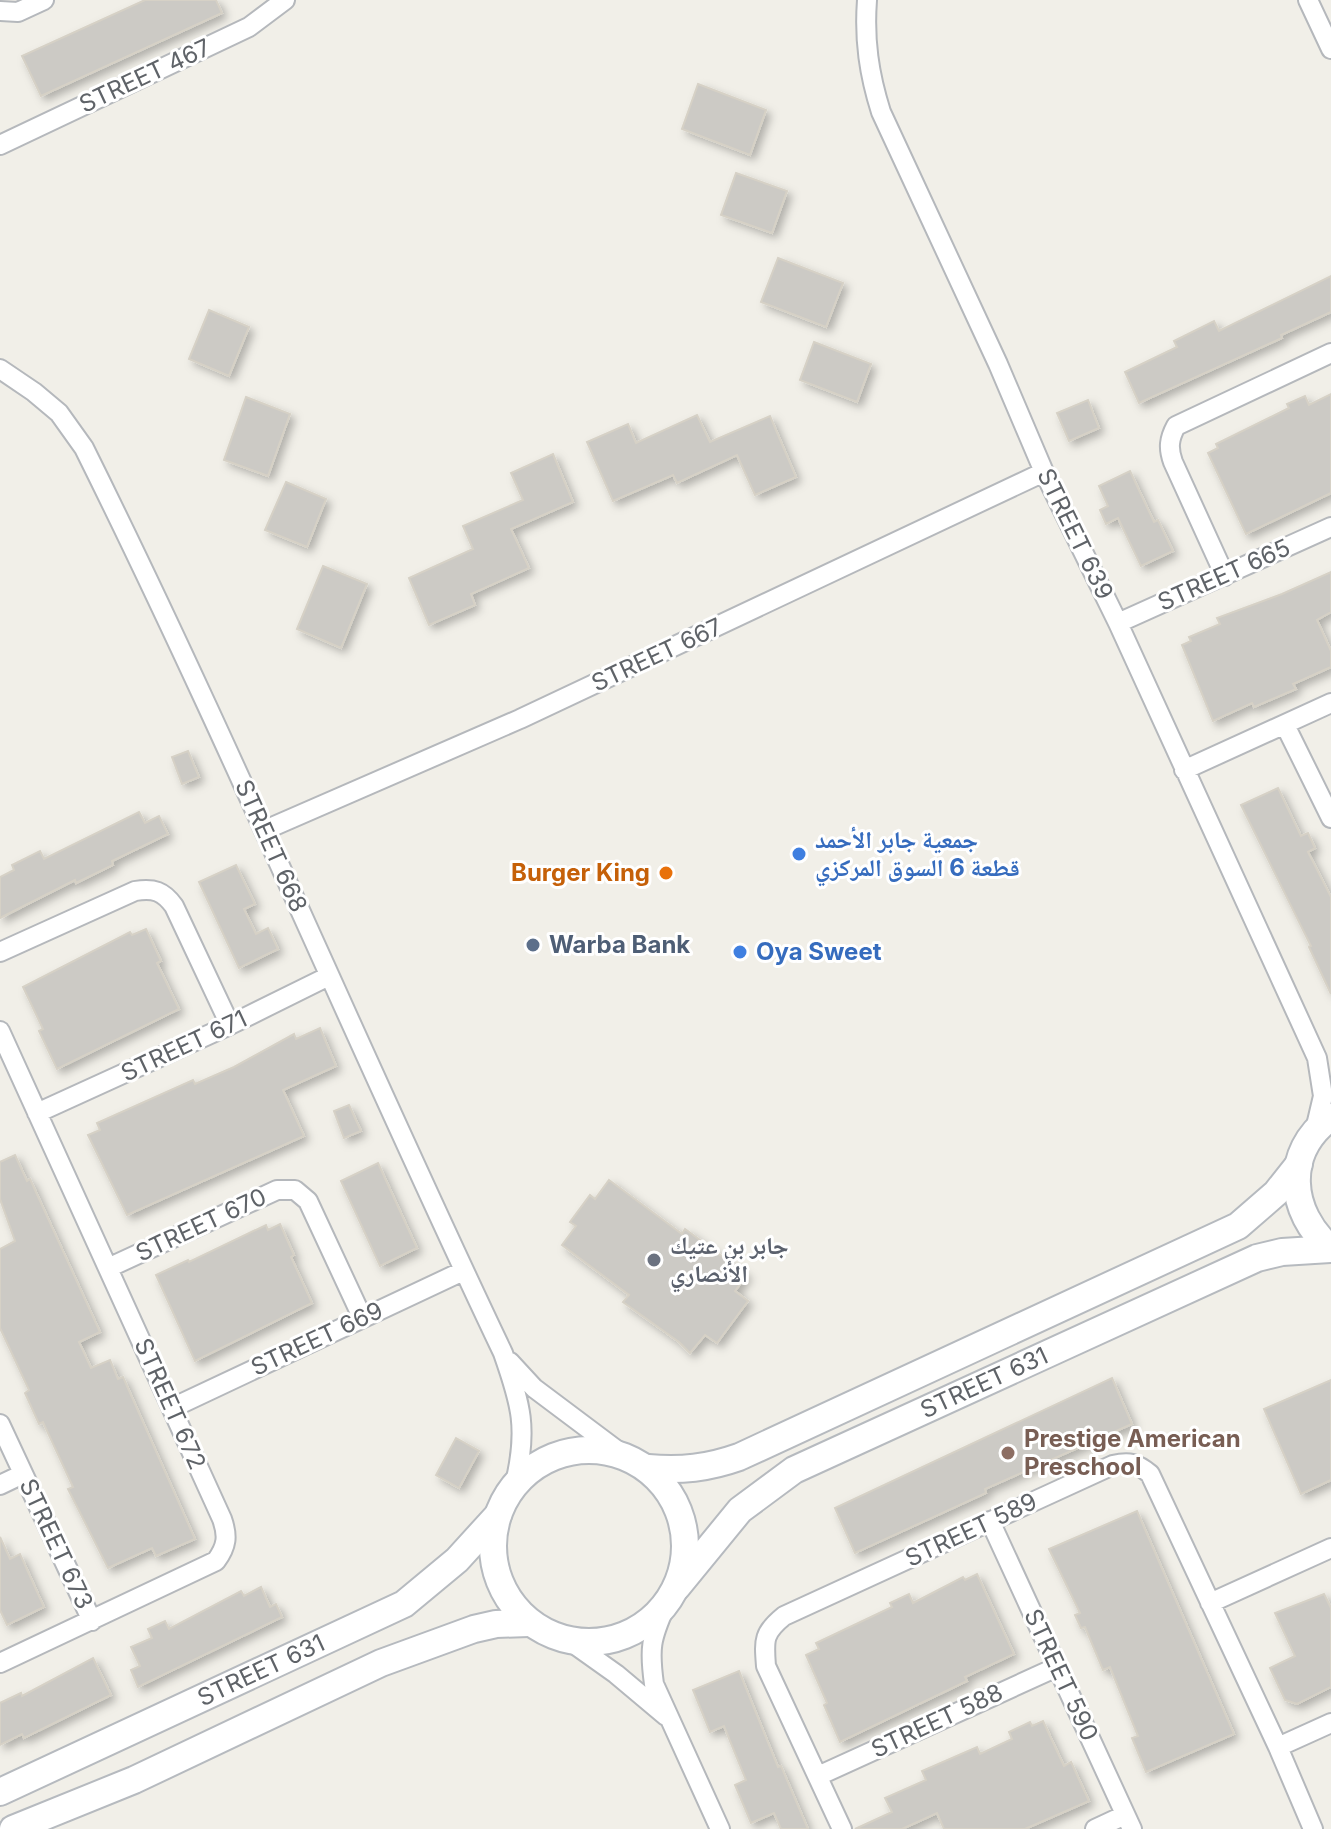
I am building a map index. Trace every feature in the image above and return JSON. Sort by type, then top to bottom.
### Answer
[{"type":"main road","points":[[1322,1125],[1299,1164],[1297,1196],[1318,1238],[1331,1249]]},
{"type":"main road","name":"STREET 631","points":[[648,1468],[676,1471],[699,1469],[739,1457],[1238,1226],[1276,1193],[1299,1164]]},
{"type":"main road","name":"STREET 631","points":[[671,1597],[740,1510],[794,1470],[1257,1258],[1282,1252],[1331,1249]]},
{"type":"main road","points":[[584,1449],[622,1454],[648,1468],[670,1492],[683,1523],[686,1556],[671,1597],[639,1630],[607,1642],[571,1642],[529,1623],[509,1601],[496,1574],[492,1544],[498,1515],[515,1483],[546,1459],[584,1449]]},
{"type":"main road","name":"STREET 631","points":[[0,1792],[404,1604],[457,1560],[498,1515]]},
{"type":"main road","name":"STREET 631","points":[[13,1829],[134,1780],[381,1663],[474,1629],[496,1624],[529,1623]]},
{"type":"street","points":[[0,11],[18,12],[44,0]]},
{"type":"street","name":"STREET 467","points":[[0,145],[249,27],[285,0]]},
{"type":"street","name":"STREET 639","points":[[867,0],[865,45],[871,81],[881,112],[1044,472],[1118,623],[1324,1065],[1322,1125]]},
{"type":"street","points":[[1311,1],[1331,49]]},
{"type":"street","points":[[1225,576],[1173,462],[1168,443],[1171,434],[1176,426],[1331,353]]},
{"type":"street","name":"STREET 668","points":[[0,369],[59,413],[84,448],[265,830],[463,1271],[503,1353],[519,1401],[523,1433],[515,1483]]},
{"type":"street","name":"STREET 667","points":[[265,830],[520,719],[1044,472]]},
{"type":"street","name":"STREET 665","points":[[1118,623],[1331,527]]},
{"type":"street","points":[[1184,770],[1331,703]]},
{"type":"street","points":[[1285,725],[1331,818]]},
{"type":"street","points":[[0,952],[135,891],[158,891],[166,895],[174,906],[230,1025]]},
{"type":"street","name":"STREET 671","points":[[37,1113],[329,976]]},
{"type":"street","name":"STREET 672","points":[[0,1031],[226,1530],[223,1551],[216,1561],[0,1663]]},
{"type":"street","name":"STREET 670","points":[[108,1268],[277,1190],[295,1190],[308,1201],[362,1317]]},
{"type":"street","name":"STREET 669","points":[[172,1408],[463,1271]]},
{"type":"street","name":"STREET 668","points":[[503,1353],[534,1388],[622,1454]]},
{"type":"street","name":"STREET 673","points":[[0,1424],[92,1621]]},
{"type":"street","name":"STREET 589","points":[[842,1829],[766,1666],[765,1637],[773,1625],[784,1616],[1113,1465],[1126,1462],[1139,1464],[1150,1474],[1278,1747],[1313,1829]]},
{"type":"street","points":[[0,1485],[23,1474]]},
{"type":"street","name":"STREET 590","points":[[990,1521],[1129,1822]]},
{"type":"street","points":[[1210,1603],[1331,1548]]},
{"type":"street","points":[[671,1597],[652,1637],[650,1658],[654,1684],[720,1829]]},
{"type":"street","points":[[571,1642],[668,1717]]},
{"type":"street","name":"STREET 588","points":[[818,1776],[1057,1667]]},
{"type":"street","points":[[1278,1747],[1331,1723]]},
{"type":"street","points":[[1095,1829],[1129,1822]]},
{"type":"building","points":[[145,0],[216,0],[222,13],[41,96],[22,56]]},
{"type":"building","points":[[698,84],[766,110],[750,155],[682,129]]},
{"type":"building","points":[[736,173],[787,191],[772,233],[721,215]]},
{"type":"building","points":[[778,258],[843,283],[826,327],[761,302]]},
{"type":"building","points":[[1331,276],[1331,312],[1281,335],[1282,338],[1139,403],[1125,372],[1177,347],[1174,341],[1214,321],[1219,331]]},
{"type":"building","points":[[209,310],[249,327],[229,376],[189,359]]},
{"type":"building","points":[[814,342],[871,364],[857,402],[800,380]]},
{"type":"building","points":[[1331,394],[1331,493],[1246,534],[1208,453],[1218,448],[1216,444],[1289,408],[1287,404],[1305,396],[1309,405]]},
{"type":"building","points":[[246,397],[290,414],[268,476],[224,460]]},
{"type":"building","points":[[1088,400],[1099,428],[1069,441],[1057,413]]},
{"type":"building","points":[[697,415],[710,442],[770,416],[796,477],[755,495],[737,455],[677,483],[673,475],[613,501],[587,442],[628,424],[636,443]]},
{"type":"building","points":[[553,454],[573,502],[511,529],[529,568],[471,594],[475,605],[429,625],[409,578],[473,549],[463,526],[523,500],[511,473]]},
{"type":"building","points":[[1130,471],[1154,522],[1158,520],[1173,551],[1141,566],[1118,518],[1106,524],[1100,510],[1108,506],[1099,486]]},
{"type":"building","points":[[286,482],[326,499],[307,547],[265,530]]},
{"type":"building","points":[[323,566],[367,584],[341,648],[297,629]]},
{"type":"building","points":[[1331,572],[1331,612],[1317,620],[1331,651],[1331,667],[1293,684],[1296,689],[1254,707],[1252,703],[1213,721],[1182,645],[1191,641],[1189,637],[1220,624],[1217,618]]},
{"type":"building","points":[[188,751],[199,777],[182,784],[172,757]]},
{"type":"building","points":[[1278,788],[1301,836],[1308,833],[1315,848],[1308,852],[1331,897],[1331,994],[1311,946],[1241,805]]},
{"type":"building","points":[[139,812],[145,823],[159,816],[168,834],[112,861],[113,865],[76,883],[75,880],[0,918],[0,877],[14,870],[12,865],[40,851],[44,859]]},
{"type":"building","points":[[236,865],[255,904],[244,909],[256,934],[268,928],[278,949],[239,968],[199,882]]},
{"type":"building","points":[[146,929],[161,961],[157,963],[179,1009],[57,1069],[23,987],[130,932],[132,935]]},
{"type":"building","points":[[320,1028],[336,1066],[283,1090],[304,1136],[127,1215],[88,1135],[100,1130],[97,1123],[193,1080],[195,1084],[234,1067],[294,1034],[296,1039]]},
{"type":"building","points":[[349,1105],[361,1131],[344,1138],[334,1111]]},
{"type":"building","points":[[15,1155],[27,1181],[30,1179],[100,1332],[79,1342],[91,1368],[110,1360],[118,1379],[123,1377],[195,1539],[156,1556],[152,1548],[108,1568],[68,1489],[73,1487],[43,1422],[39,1424],[25,1393],[29,1390],[0,1328],[0,1249],[15,1241],[0,1199],[0,1162]]},
{"type":"building","points":[[378,1163],[417,1248],[380,1266],[341,1181]]},
{"type":"building","name":"جابر بن عتيك الأنصاري","points":[[609,1180],[682,1234],[685,1229],[747,1275],[735,1291],[748,1301],[717,1343],[705,1335],[690,1353],[623,1302],[629,1295],[562,1245],[576,1226],[570,1222],[590,1195],[595,1199]]},
{"type":"building","points":[[280,1224],[312,1303],[195,1361],[156,1275],[266,1225],[268,1230]]},
{"type":"building","points":[[1112,1378],[1132,1424],[985,1489],[986,1493],[855,1553],[835,1508]]},
{"type":"building","points":[[1331,1380],[1331,1480],[1301,1494],[1264,1409]]},
{"type":"building","points":[[456,1438],[479,1451],[459,1488],[436,1475]]},
{"type":"building","points":[[1137,1511],[1234,1734],[1146,1772],[1132,1738],[1138,1736],[1110,1667],[1103,1670],[1085,1627],[1081,1628],[1075,1615],[1080,1613],[1049,1549]]},
{"type":"building","points":[[0,1537],[10,1559],[20,1554],[44,1607],[7,1625],[0,1610]]},
{"type":"building","points":[[977,1574],[1014,1654],[965,1677],[967,1681],[840,1742],[806,1655],[819,1649],[816,1643],[892,1607],[890,1603],[909,1594],[913,1603],[963,1577],[965,1580]]},
{"type":"building","points":[[261,1587],[270,1607],[276,1604],[282,1617],[138,1687],[131,1670],[140,1666],[131,1647],[152,1638],[148,1629],[165,1621],[169,1629],[241,1591],[244,1596]]},
{"type":"building","points":[[1324,1594],[1331,1608],[1331,1687],[1297,1704],[1285,1700],[1270,1668],[1295,1656],[1275,1613]]},
{"type":"building","points":[[93,1658],[111,1695],[24,1738],[22,1734],[0,1745],[0,1703],[21,1693],[22,1696]]},
{"type":"building","points":[[739,1671],[778,1767],[781,1766],[808,1829],[781,1829],[774,1813],[751,1823],[735,1785],[746,1780],[724,1726],[710,1732],[693,1690]]},
{"type":"building","points":[[1043,1721],[1064,1766],[1071,1762],[1089,1801],[1025,1829],[944,1829],[937,1813],[902,1829],[855,1829],[892,1812],[885,1798],[926,1780],[922,1771],[977,1747],[980,1754],[1012,1739],[1009,1732],[1030,1722],[1032,1726]]},
{"type":"place","name":"جمعية جابر الأحمد قطعة 6 السوق المركزي","points":[[799,854]]},
{"type":"place","name":"Burger King","points":[[666,873]]},
{"type":"place","name":"Warba Bank","points":[[533,945]]},
{"type":"place","name":"Oya Sweet","points":[[740,952]]},
{"type":"place","name":"جابر بن عتيك الأنصاري","points":[[654,1260]]},
{"type":"place","name":"Prestige American Preschool","points":[[1008,1453]]}]
